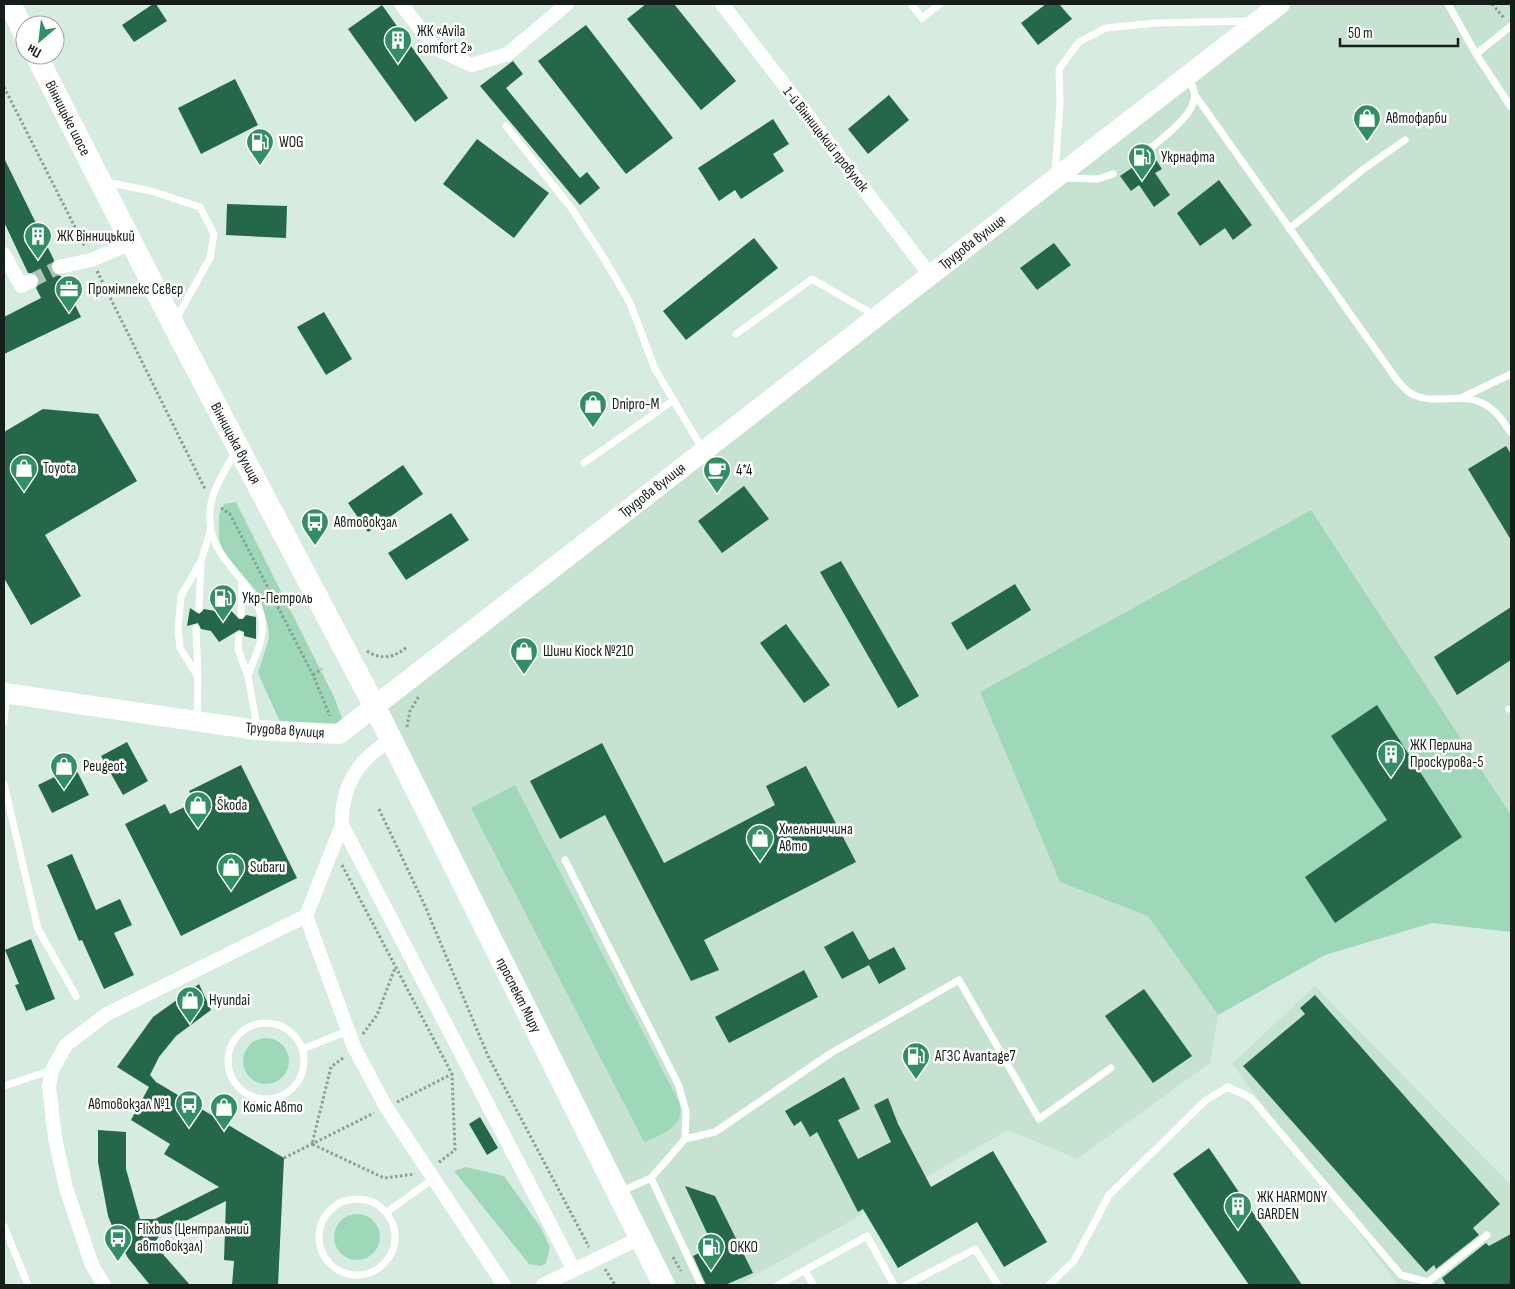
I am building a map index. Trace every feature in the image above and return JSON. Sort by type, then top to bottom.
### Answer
[{"type":"main road","name":"Трудова вулиця","points":[[5,693],[257,730],[339,734],[1280,4]]},
{"type":"main road","name":"Вінницьке шосе","points":[[41,65],[100,180]]},
{"type":"main road","name":"Вінницька вулиця","points":[[100,180],[173,324],[374,705]]},
{"type":"main road","name":"проспект Миру","points":[[374,705],[400,737],[618,1193],[664,1285]]},
{"type":"street","points":[[400,4],[435,48],[471,65],[508,54],[567,4]]},
{"type":"street","name":"1-й Вінницький провулок","points":[[722,4],[930,275]]},
{"type":"street","points":[[59,267],[91,260],[132,243]]},
{"type":"street","points":[[4,254],[21,286],[31,281]]},
{"type":"street","points":[[400,737],[372,751],[350,778],[342,818],[333,847],[306,916],[347,1031],[386,1107],[504,1285]]},
{"type":"street","points":[[342,818],[574,1270]]},
{"type":"street","points":[[104,1285],[92,1265],[64,1179],[54,1129],[49,1086],[52,1070],[66,1045],[107,1014],[306,916]]},
{"type":"street","points":[[543,1285],[640,1238]]},
{"type":"lane","points":[[911,4],[922,18],[940,4]]},
{"type":"lane","points":[[1448,4],[1476,54],[1511,106]]},
{"type":"lane","points":[[1113,174],[1098,179],[1054,178],[1060,103],[1059,69],[1079,42],[1106,28],[1258,20]]},
{"type":"lane","points":[[1476,54],[1511,26]]},
{"type":"lane","points":[[1185,77],[1193,84],[1195,95],[1397,380],[1411,393],[1425,398],[1463,397],[1482,403],[1495,411],[1511,433]]},
{"type":"lane","points":[[1146,152],[1189,114],[1195,95]]},
{"type":"lane","points":[[506,126],[572,209],[606,260],[630,303],[655,369],[703,450]]},
{"type":"lane","points":[[1289,229],[1365,168],[1405,140]]},
{"type":"lane","points":[[100,180],[151,191],[200,207],[214,234],[210,258],[173,324]]},
{"type":"lane","points":[[736,334],[812,279],[876,316]]},
{"type":"lane","points":[[1463,397],[1511,374]]},
{"type":"lane","points":[[584,463],[674,400]]},
{"type":"lane","points":[[198,677],[180,648],[178,630],[181,596],[201,561],[210,532],[212,502],[221,479],[238,448]]},
{"type":"lane","points":[[210,532],[218,552],[259,605],[262,633],[248,676]]},
{"type":"lane","points":[[199,609],[201,561]]},
{"type":"lane","points":[[241,614],[242,581]]},
{"type":"lane","points":[[196,628],[197,721]]},
{"type":"lane","points":[[239,635],[238,649],[248,676],[257,730]]},
{"type":"lane","points":[[4,721],[5,693]]},
{"type":"lane","points":[[4,784],[38,929],[76,996]]},
{"type":"lane","points":[[565,860],[678,1086],[686,1112],[684,1139],[651,1178],[618,1193]]},
{"type":"lane","points":[[684,1139],[715,1132],[832,1053],[958,980],[1040,1119],[1111,1068]]},
{"type":"lane","points":[[262,1022],[279,1025],[294,1035],[303,1049],[304,1067],[298,1083],[286,1094],[269,1100],[252,1098],[238,1088],[229,1073],[228,1056],[234,1040],[246,1028],[262,1022]]},
{"type":"lane","points":[[303,1049],[347,1031]]},
{"type":"lane","points":[[4,1086],[52,1070]]},
{"type":"lane","points":[[1049,1285],[1074,1261],[1109,1195],[1206,1100],[1228,1086],[1251,1098],[1401,1275],[1428,1282],[1487,1235]]},
{"type":"lane","points":[[386,1212],[430,1175]]},
{"type":"lane","points":[[651,1178],[701,1285]]},
{"type":"lane","points":[[360,1199],[374,1203],[386,1212],[394,1225],[396,1240],[392,1255],[383,1267],[370,1274],[355,1276],[340,1272],[328,1263],[320,1250],[318,1234],[322,1220],[332,1208],[345,1200],[360,1199]]},
{"type":"lane","points":[[4,1226],[28,1285]]},
{"type":"lane","points":[[778,1285],[868,1236],[894,1285]]},
{"type":"lane","points":[[906,1285],[975,1249],[998,1285]]},
{"type":"lane","points":[[805,1270],[813,1285]]},
{"type":"path","points":[[1492,4],[1511,26]]},
{"type":"path","points":[[4,87],[212,502],[230,514],[314,675],[331,718]]},
{"type":"path","points":[[364,649],[385,658],[397,655],[407,647]]},
{"type":"path","points":[[314,675],[322,669]]},
{"type":"path","points":[[400,737],[406,729],[410,711],[421,693]]},
{"type":"path","points":[[379,808],[425,906],[488,1056],[584,1240],[599,1259],[614,1285]]},
{"type":"path","points":[[312,1144],[384,1178],[430,1175],[455,1150],[452,1074],[333,847]]},
{"type":"shaded area","points":[[1292,4],[1511,4],[1511,815],[1311,510],[980,692],[1060,882],[1148,916],[1218,1015],[1210,1063],[1077,1159],[1008,1130],[739,1285],[672,1285],[383,707]]},
{"type":"shaded area","points":[[1315,986],[1511,1185],[1511,1285],[1398,1285],[1232,1064]]},
{"type":"green space","points":[[236,502],[335,699],[342,718],[341,723],[336,726],[280,722],[258,673],[269,638],[268,625],[258,593],[224,553],[219,539],[219,515],[224,504]]},
{"type":"green space","points":[[1311,510],[1511,815],[1511,932],[1432,923],[1325,955],[1218,1015],[1148,916],[1060,882],[980,692]]},
{"type":"green space","points":[[515,785],[680,1104],[679,1119],[671,1129],[644,1142],[471,808]]},
{"type":"green space","points":[[266,1038],[279,1042],[285,1048],[289,1061],[285,1074],[279,1080],[266,1084],[253,1080],[247,1074],[243,1061],[247,1048],[253,1042]]},
{"type":"green space","points":[[466,1167],[504,1176],[541,1228],[550,1247],[546,1263],[541,1266],[529,1264],[454,1171]]},
{"type":"green space","points":[[357,1214],[370,1218],[376,1224],[380,1237],[376,1250],[370,1256],[357,1260],[344,1256],[338,1250],[334,1237],[338,1224],[344,1218]]},
{"type":"building","points":[[153,4],[156,4],[167,21],[134,42],[122,25]]},
{"type":"building","points":[[646,4],[674,4],[736,81],[701,110],[627,19]]},
{"type":"building","points":[[1046,4],[1059,4],[1072,19],[1038,45],[1021,23]]},
{"type":"building","name":"ЖК «Avila comfort 2»","points":[[382,5],[448,98],[415,122],[348,29]]},
{"type":"building","points":[[586,25],[673,138],[626,174],[538,61]]},
{"type":"building","points":[[513,61],[523,74],[506,88],[580,178],[587,172],[600,188],[580,205],[480,86]]},
{"type":"building","points":[[235,79],[258,125],[201,154],[178,108]]},
{"type":"building","points":[[889,95],[909,120],[868,154],[848,129]]},
{"type":"building","points":[[773,119],[789,144],[773,154],[784,171],[741,199],[735,190],[719,201],[698,168]]},
{"type":"building","points":[[477,139],[549,193],[514,238],[443,184]]},
{"type":"building","name":"Укрнафта","points":[[1152,154],[1162,169],[1155,173],[1170,195],[1154,207],[1139,185],[1131,191],[1120,176]]},
{"type":"building","name":"ЖК Вінницький","points":[[4,158],[54,260],[51,269],[56,275],[61,276],[81,317],[4,354],[4,317],[41,298],[36,288],[40,282],[39,278],[35,273],[28,273],[4,222]]},
{"type":"building","points":[[1219,180],[1252,225],[1233,240],[1225,228],[1200,246],[1177,213]]},
{"type":"building","points":[[227,204],[287,206],[286,238],[226,235]]},
{"type":"building","points":[[754,238],[778,268],[686,340],[663,311]]},
{"type":"building","points":[[1054,243],[1071,265],[1037,290],[1020,268]]},
{"type":"building","points":[[324,312],[352,359],[326,375],[297,327]]},
{"type":"building","points":[[43,409],[98,414],[137,481],[45,535],[81,596],[31,625],[4,578],[4,432]]},
{"type":"building","points":[[1506,446],[1511,454],[1511,540],[1468,469]]},
{"type":"building","points":[[403,465],[423,494],[368,532],[348,503]]},
{"type":"building","points":[[744,486],[769,519],[722,553],[698,521]]},
{"type":"building","points":[[451,513],[469,540],[406,580],[388,553]]},
{"type":"building","points":[[841,561],[919,696],[898,708],[820,572]]},
{"type":"building","points":[[1015,584],[1031,610],[967,650],[951,623]]},
{"type":"building","name":"Укр-Петроль","points":[[224,603],[239,619],[243,619],[246,615],[256,617],[256,639],[244,636],[244,632],[239,630],[219,642],[211,631],[201,629],[198,623],[187,626],[190,608],[199,614],[204,609],[215,611]]},
{"type":"building","points":[[1511,607],[1511,660],[1457,695],[1434,657]]},
{"type":"building","points":[[786,624],[830,685],[804,703],[760,643]]},
{"type":"building","name":"ЖК Перлина Проскурова-5","points":[[1377,705],[1462,837],[1335,923],[1305,877],[1387,820],[1331,736]]},
{"type":"building","points":[[127,742],[148,781],[123,795],[101,756]]},
{"type":"building","points":[[602,743],[664,863],[775,805],[766,786],[806,766],[856,862],[704,940],[719,970],[691,981],[605,815],[560,839],[530,781]]},
{"type":"building","points":[[241,765],[297,878],[181,936],[125,824],[165,804],[170,814],[195,802],[189,791]]},
{"type":"building","points":[[75,767],[89,795],[52,813],[38,785]]},
{"type":"building","points":[[72,854],[96,910],[120,899],[132,925],[114,933],[134,975],[104,989],[82,940],[79,941],[47,865]]},
{"type":"building","points":[[853,931],[869,960],[894,947],[906,969],[879,984],[869,965],[842,979],[824,947]]},
{"type":"building","points":[[31,939],[55,999],[26,1011],[15,985],[19,984],[5,950]]},
{"type":"building","points":[[804,970],[818,997],[729,1043],[715,1017]]},
{"type":"building","name":"Автовокзал №1","points":[[199,984],[211,1010],[176,1036],[159,1057],[150,1075],[156,1082],[284,1158],[278,1285],[232,1285],[234,1261],[224,1260],[226,1201],[161,1233],[154,1244],[190,1285],[150,1285],[128,1258],[108,1216],[98,1162],[98,1130],[126,1132],[126,1169],[140,1219],[155,1219],[219,1187],[164,1154],[170,1144],[131,1120],[149,1087],[117,1067],[153,1017]]},
{"type":"building","points":[[1144,989],[1192,1056],[1153,1083],[1105,1016]]},
{"type":"building","points":[[1315,995],[1500,1204],[1473,1228],[1479,1235],[1436,1269],[1434,1265],[1426,1272],[1243,1066],[1305,1014],[1300,1008]]},
{"type":"building","points":[[844,1077],[860,1109],[838,1120],[858,1159],[891,1142],[874,1105],[888,1098],[898,1124],[931,1187],[993,1151],[1047,1242],[1004,1267],[977,1222],[898,1268],[863,1209],[858,1212],[817,1132],[810,1137],[801,1121],[794,1126],[785,1111]]},
{"type":"building","points":[[480,1117],[498,1148],[487,1155],[469,1124]]},
{"type":"building","name":"ЖК HARMONY GARDEN","points":[[1209,1148],[1302,1285],[1249,1285],[1173,1174]]},
{"type":"building","points":[[685,1186],[715,1196],[753,1273],[725,1285],[706,1285],[693,1256],[713,1246]]},
{"type":"building","points":[[1511,1234],[1511,1285],[1446,1285],[1442,1278],[1486,1243],[1489,1246]]},
{"type":"tunnel","points":[[31,281],[59,267]]},
{"type":"place","name":"ЖК «Avila comfort 2»","points":[[398,64]]},
{"type":"place","name":"Автофарби","points":[[1367,142]]},
{"type":"place","name":"WOG","points":[[260,166]]},
{"type":"place","name":"Укрнафта","points":[[1142,181]]},
{"type":"place","name":"ЖК Вінницький","points":[[38,260]]},
{"type":"place","name":"Промімпекс Сєвєр","points":[[69,313]]},
{"type":"place","name":"Dnipro-M","points":[[593,428]]},
{"type":"place","name":"Toyota","points":[[24,492]]},
{"type":"place","name":"4*4","points":[[717,494]]},
{"type":"place","name":"Автовокзал","points":[[315,546]]},
{"type":"place","name":"Укр-Петроль","points":[[223,622]]},
{"type":"place","name":"Шини Кіоск №210","points":[[524,675]]},
{"type":"place","name":"ЖК Перлина Проскурова-5","points":[[1391,778]]},
{"type":"place","name":"Peugeot","points":[[64,790]]},
{"type":"place","name":"Škoda","points":[[198,829]]},
{"type":"place","name":"Хмельниччина Авто","points":[[760,862]]},
{"type":"place","name":"Subaru","points":[[231,891]]},
{"type":"place","name":"Hyundai","points":[[190,1024]]},
{"type":"place","name":"АГЗС Avantage7","points":[[916,1080]]},
{"type":"place","name":"Автовокзал №1","points":[[189,1128]]},
{"type":"place","name":"Коміс Авто","points":[[224,1131]]},
{"type":"place","name":"ЖК HARMONY GARDEN","points":[[1238,1230]]},
{"type":"place","name":"Flixbus (Центральний автовокзал)","points":[[118,1262]]},
{"type":"place","name":"ОККО","points":[[711,1271]]}]
